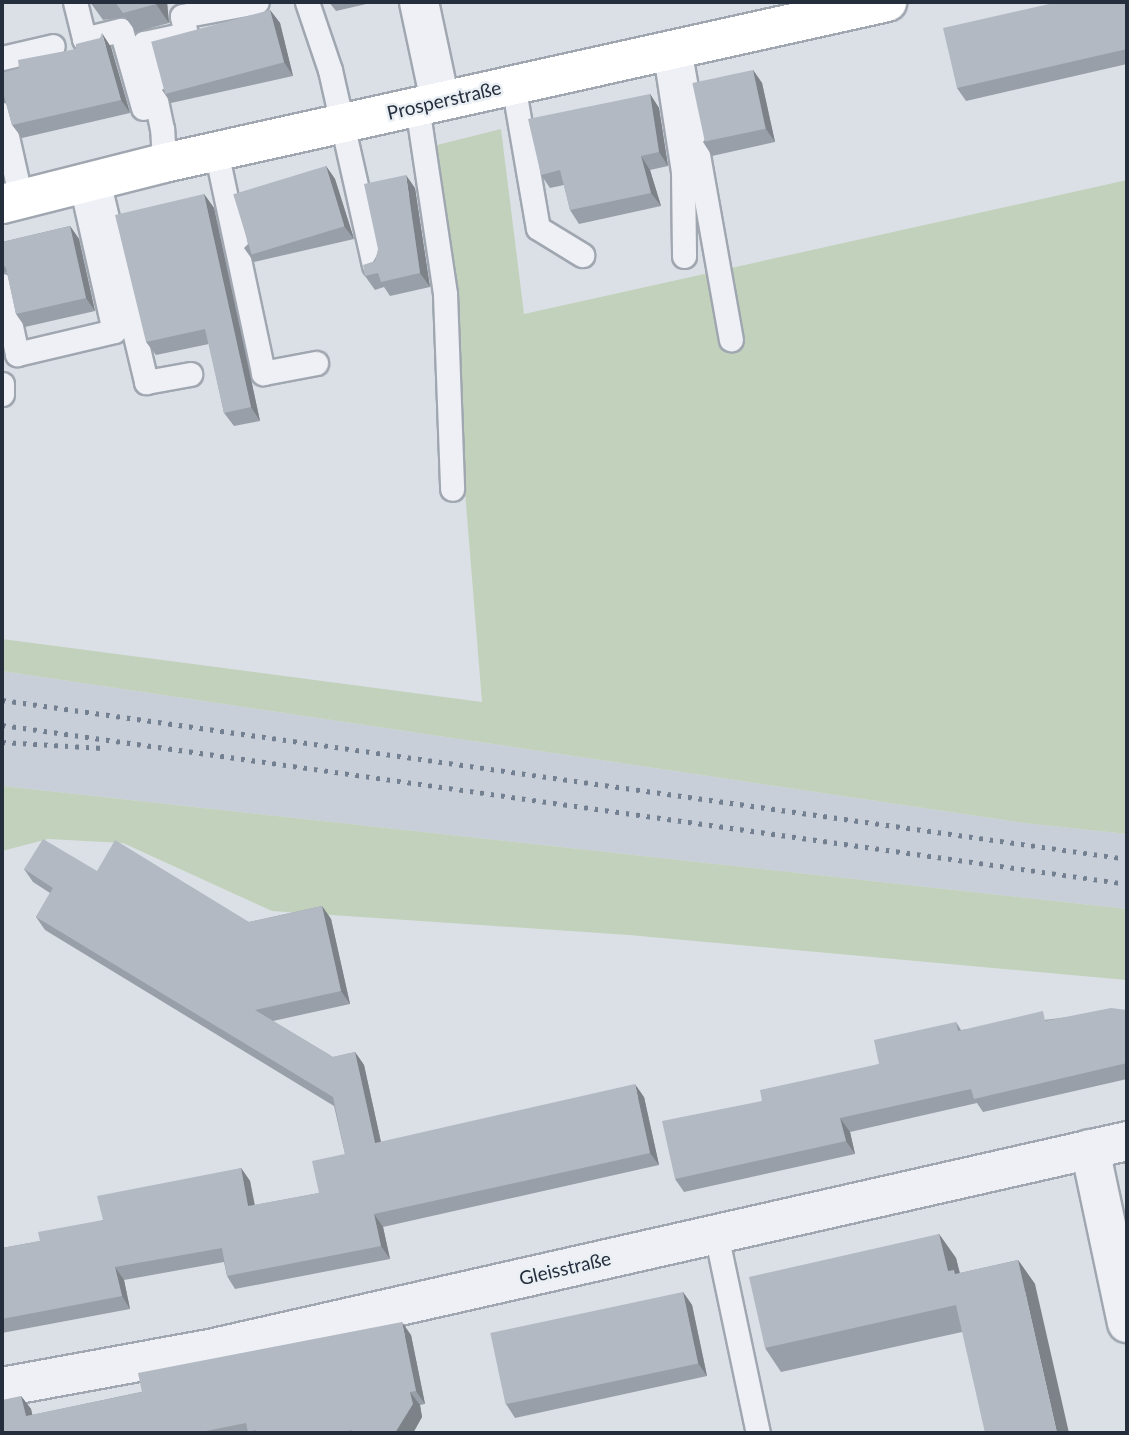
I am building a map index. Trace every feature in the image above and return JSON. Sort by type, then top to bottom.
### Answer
[{"type":"main road","name":"Prosperstraße","points":[[12,201],[216,151],[887,2]]},
{"type":"street","points":[[419,2],[428,103]]},
{"type":"street","name":"Gleisstraße","points":[[2,1387],[214,1348],[1127,1141]]},
{"type":"street","points":[[1090,1149],[1127,1323]]},
{"type":"lane","points":[[75,2],[85,39],[121,30],[150,131],[164,163]]},
{"type":"lane","points":[[164,163],[162,129],[144,43],[186,34],[182,16],[257,2]]},
{"type":"lane","points":[[307,2],[330,70],[374,265]]},
{"type":"lane","points":[[2,58],[53,46]]},
{"type":"lane","points":[[672,49],[683,171],[684,256]]},
{"type":"lane","points":[[672,49],[731,339]]},
{"type":"lane","points":[[513,84],[538,228],[582,256]]},
{"type":"lane","points":[[428,103],[445,294],[452,489]]},
{"type":"lane","points":[[2,114],[12,201]]},
{"type":"lane","points":[[216,151],[263,373],[316,362]]},
{"type":"lane","points":[[2,285],[17,354],[114,331],[89,182]]},
{"type":"lane","points":[[89,182],[146,382],[190,374]]},
{"type":"lane","points":[[2,384],[2,394]]},
{"type":"lane","points":[[716,1234],[758,1433]]},
{"type":"shaded area","points":[[2,671],[1025,823],[1127,834],[1127,909],[2,786]]},
{"type":"green space","points":[[501,129],[524,314],[1127,180],[1127,834],[1025,823],[2,671],[2,639],[482,702],[437,145]]},
{"type":"green space","points":[[2,786],[1127,909],[1127,980],[629,935],[272,911],[123,843],[48,839],[2,851]]},
{"type":"building","points":[[115,2],[156,2],[156,4],[123,13]]},
{"type":"building","points":[[1058,2],[1127,2],[1127,49],[957,88],[943,28]]},
{"type":"building","points":[[270,10],[284,62],[165,94],[151,42]]},
{"type":"building","points":[[102,33],[121,100],[12,125],[2,91],[2,73],[19,68],[18,60],[76,49],[76,44],[100,38]]},
{"type":"building","points":[[753,70],[765,129],[705,142],[692,83]]},
{"type":"building","points":[[650,94],[659,152],[641,156],[651,193],[570,210],[560,170],[541,175],[528,119]]},
{"type":"building","points":[[326,166],[344,226],[252,255],[233,194]]},
{"type":"building","points":[[406,175],[420,273],[381,282],[378,273],[365,276],[363,265],[375,261],[378,249],[364,184]]},
{"type":"building","points":[[204,194],[251,407],[224,413],[205,329],[146,342],[115,215]]},
{"type":"building","points":[[70,226],[86,298],[16,314],[6,268],[2,263],[2,242]]},
{"type":"building","points":[[43,839],[97,871],[115,840],[249,922],[322,906],[341,991],[255,1010],[333,1057],[355,1052],[375,1143],[635,1084],[650,1153],[374,1214],[381,1246],[227,1276],[222,1248],[115,1267],[122,1296],[2,1319],[2,1248],[40,1241],[38,1232],[103,1220],[97,1196],[241,1168],[248,1206],[319,1193],[312,1161],[345,1154],[333,1097],[36,917],[53,888],[24,869]]},
{"type":"building","points":[[1111,1008],[1127,1010],[1127,1063],[974,1099],[971,1089],[840,1118],[846,1141],[675,1179],[662,1121],[762,1101],[760,1090],[879,1064],[874,1040],[956,1022],[958,1031],[1043,1011],[1045,1021]]},
{"type":"building","points":[[939,1234],[948,1271],[954,1270],[955,1274],[1018,1260],[1057,1433],[985,1433],[956,1305],[765,1348],[749,1277]]},
{"type":"building","points":[[683,1292],[698,1363],[505,1404],[490,1333]]},
{"type":"building","points":[[402,1322],[416,1391],[410,1392],[413,1404],[395,1433],[353,1433],[352,1430],[339,1433],[257,1433],[256,1430],[248,1432],[246,1423],[196,1433],[2,1433],[2,1400],[21,1396],[26,1416],[142,1392],[138,1373]]},
{"type":"railway","points":[[2,700],[1127,859]]},
{"type":"railway","points":[[2,725],[1127,884]]},
{"type":"railway","points":[[2,742],[103,748]]}]
